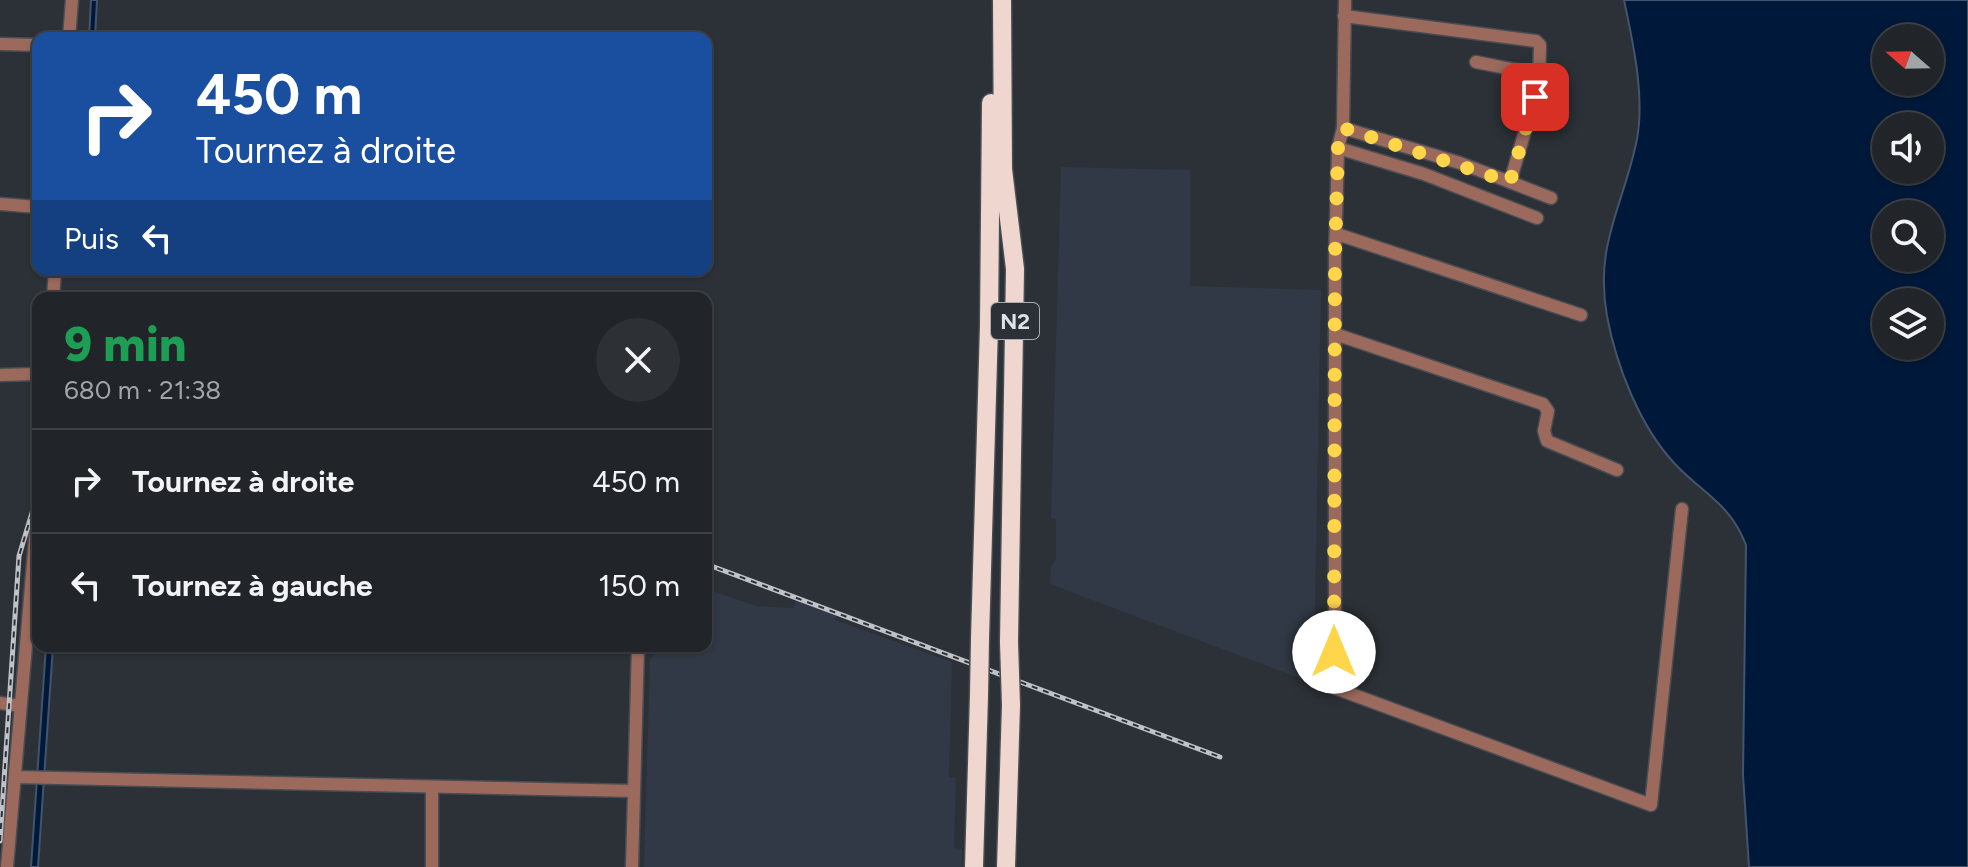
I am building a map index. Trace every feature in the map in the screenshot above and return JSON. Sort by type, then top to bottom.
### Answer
[{"type":"highway","name":"N2","points":[[974,867],[991,222],[991,0]]},
{"type":"highway","name":"N2","points":[[1002,0],[1003,169],[1013,226],[1015,279],[1009,642],[1011,705],[1006,867]]},
{"type":"street","points":[[69,32],[72,0]]},
{"type":"street","points":[[1345,0],[1343,128],[1338,148],[1335,334],[1335,688],[1651,805],[1682,509]]},
{"type":"street","points":[[1344,16],[1528,38],[1540,45],[1541,75],[1510,182]]},
{"type":"street","points":[[0,44],[32,45]]},
{"type":"street","points":[[1476,62],[1541,75]]},
{"type":"street","points":[[1343,128],[1551,198]]},
{"type":"street","points":[[1338,148],[1424,174],[1537,218]]},
{"type":"street","points":[[0,204],[32,207]]},
{"type":"street","points":[[1337,234],[1581,315]]},
{"type":"street","points":[[1335,334],[1543,404],[1548,411],[1544,431],[1547,441],[1617,470]]},
{"type":"street","points":[[0,375],[32,374]]},
{"type":"street","points":[[7,867],[32,572]]},
{"type":"street","points":[[632,867],[638,652]]},
{"type":"street","points":[[0,703],[20,706]]},
{"type":"street","points":[[15,777],[432,789],[519,787],[634,791]]},
{"type":"street","points":[[432,789],[432,867]]},
{"type":"shaded area","points":[[1061,167],[1190,170],[1190,286],[1321,290],[1314,658],[1307,681],[1050,584],[1051,566],[1056,559],[1056,519],[1051,518]]},
{"type":"shaded area","points":[[712,591],[756,606],[793,608],[796,600],[836,615],[835,620],[952,662],[949,778],[956,778],[954,848],[962,849],[962,867],[644,867],[650,659],[656,653],[712,652]]},
{"type":"water","points":[[91,0],[97,0],[95,32],[89,32]]},
{"type":"water","points":[[1624,0],[1968,0],[1968,867],[1749,867],[1743,775],[1746,545],[1724,509],[1675,464],[1640,414],[1616,355],[1607,316],[1604,267],[1612,225],[1637,139],[1640,105],[1637,69]]},
{"type":"water","points":[[46,652],[53,652],[38,867],[31,867]]},
{"type":"railway","points":[[0,841],[19,556],[32,513]]},
{"type":"railway","points":[[712,566],[1220,757]]},
{"type":"route","points":[[1334,652],[1335,256],[1338,148],[1343,128],[1460,163],[1510,182],[1535,97]]}]
